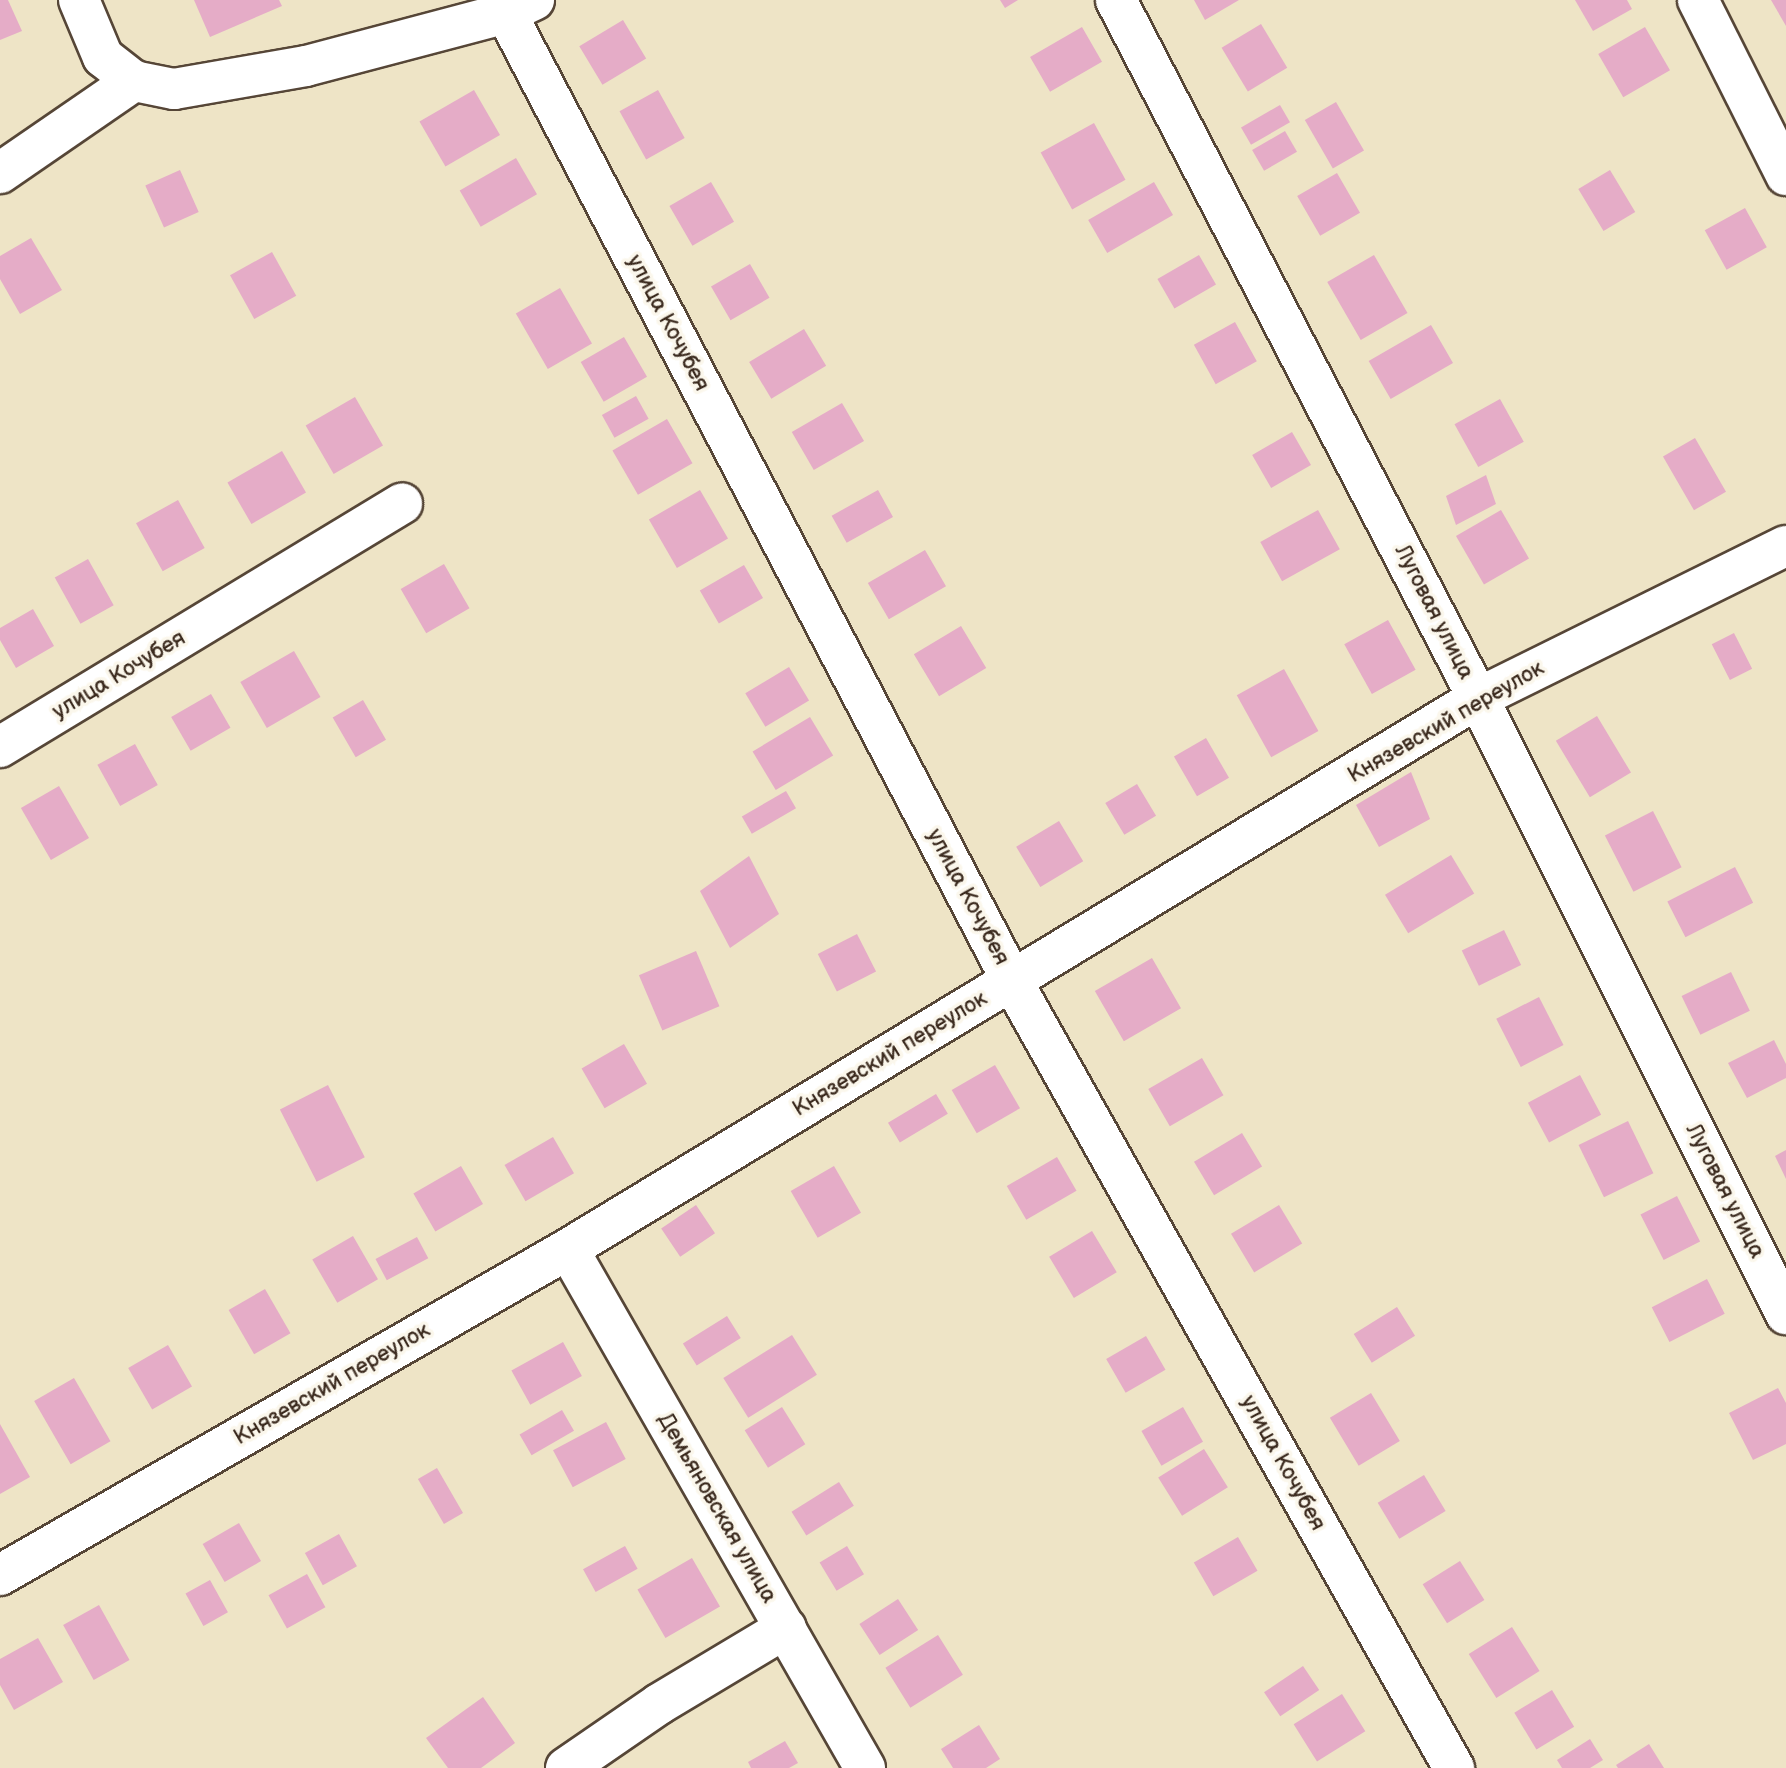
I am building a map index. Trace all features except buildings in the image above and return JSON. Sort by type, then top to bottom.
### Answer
[{"type":"street","points":[[79,0],[103,57],[134,81],[174,89],[306,66],[520,7]]},
{"type":"street","name":"Луговая улица","points":[[1116,0],[1478,698],[1786,1314]]},
{"type":"street","points":[[1698,0],[1786,175]]},
{"type":"street","name":"улица Кочубея","points":[[520,7],[1012,981],[1454,1768]]},
{"type":"street","points":[[0,173],[134,81]]},
{"type":"street","name":"улица Кочубея","points":[[0,747],[402,504]]},
{"type":"street","name":"Князевский переулок","points":[[0,1575],[568,1249],[1478,698],[1786,546]]},
{"type":"street","name":"Демьяновская улица","points":[[568,1249],[865,1768]]},
{"type":"street","points":[[566,1768],[659,1704],[786,1628]]}]
